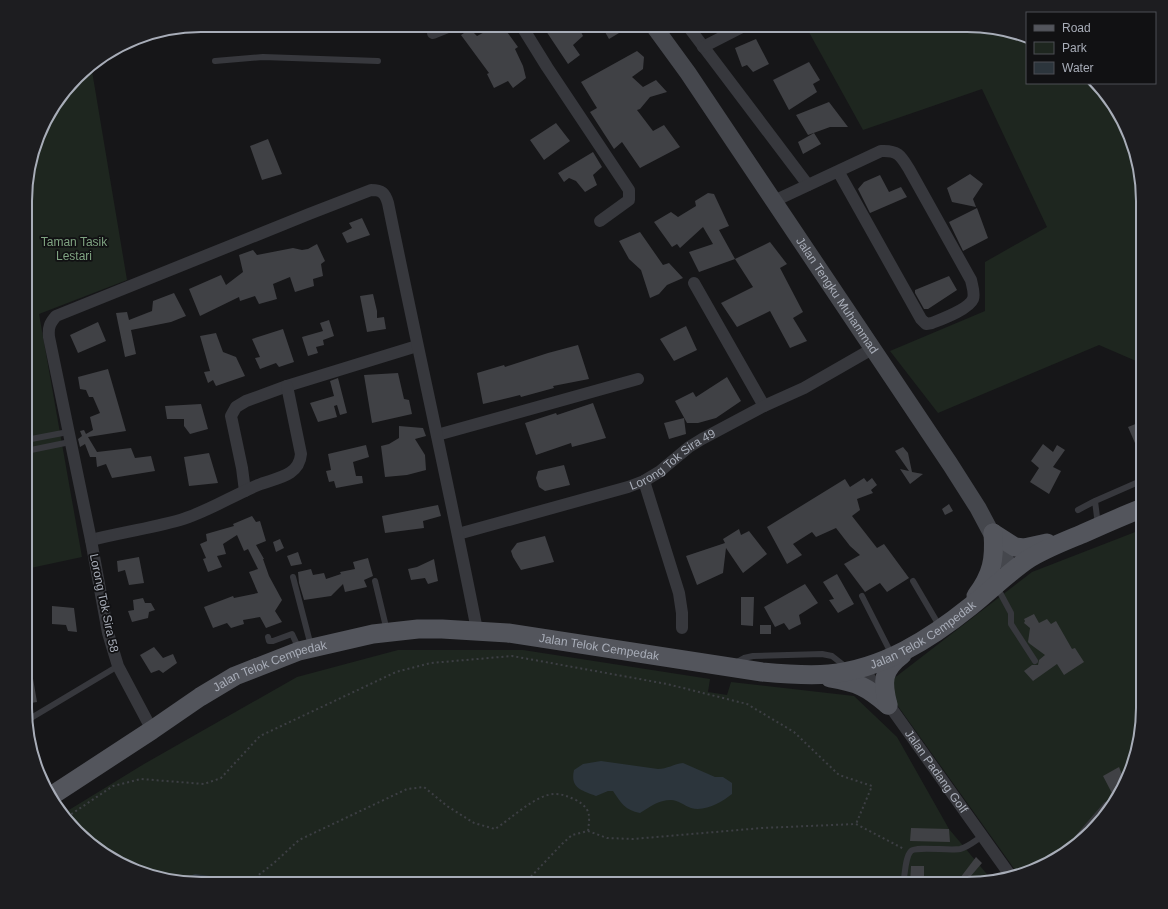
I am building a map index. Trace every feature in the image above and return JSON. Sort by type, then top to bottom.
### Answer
[{"type":"main road","name":"Jalan Tengku Muhammad","points":[[658,32],[688,73],[953,470],[993,533],[1012,572]]},
{"type":"main road","name":"Jalan Telok Cempedak","points":[[56,793],[206,693],[235,676],[305,649],[373,634],[418,629],[477,630],[539,636],[762,672],[828,674],[857,669],[893,656],[916,645],[957,618],[1012,572],[1037,554],[1075,536],[1136,511]]},
{"type":"main road","points":[[993,533],[1015,547],[1024,548],[1075,536]]},
{"type":"main road","points":[[957,618],[981,589],[988,578],[994,557],[993,533]]},
{"type":"main road","points":[[888,705],[885,691],[886,674],[890,666],[896,660],[916,645]]},
{"type":"main road","points":[[806,674],[851,682],[864,686],[874,692],[888,705]]},
{"type":"street","points":[[525,32],[629,190],[629,200],[600,221]]},
{"type":"street","points":[[692,32],[808,185]]},
{"type":"street","points":[[704,47],[733,32]]},
{"type":"street","points":[[774,201],[880,151],[890,150],[898,153],[909,169],[971,280],[973,298],[969,305],[932,323],[926,324],[921,319],[838,171]]},
{"type":"street","name":"Lorong Tok Sira 58","points":[[152,730],[118,666],[108,633],[91,540],[49,336],[48,328],[51,322],[56,316],[124,288],[364,192],[378,190],[383,192],[388,203],[417,346]]},
{"type":"street","points":[[694,283],[764,406]]},
{"type":"street","points":[[245,491],[242,468],[231,416],[233,411],[240,403],[287,386],[417,346],[458,534],[477,630]]},
{"type":"street","name":"Lorong Tok Sira 49","points":[[458,534],[644,481],[659,472],[689,447],[702,439],[764,406],[819,380],[872,348]]},
{"type":"street","points":[[437,435],[638,379]]},
{"type":"street","points":[[91,540],[174,521],[290,474],[300,459],[298,439],[287,386]]},
{"type":"street","points":[[644,481],[679,593],[682,613],[682,628]]},
{"type":"street","name":"Jalan Padang Golf","points":[[857,669],[888,705],[981,837],[1008,872]]},
{"type":"lane","points":[[215,61],[263,57],[378,61]]},
{"type":"lane","points":[[32,440],[69,437]]},
{"type":"lane","points":[[32,449],[69,437]]},
{"type":"lane","points":[[1078,510],[1136,483]]},
{"type":"lane","points":[[1095,501],[1098,527]]},
{"type":"lane","points":[[293,577],[305,649]]},
{"type":"lane","points":[[375,581],[387,632]]},
{"type":"lane","points":[[913,581],[940,629]]},
{"type":"lane","points":[[996,585],[1011,613],[1011,624],[1035,661]]},
{"type":"lane","points":[[862,596],[893,656]]},
{"type":"lane","points":[[268,638],[269,641],[273,641],[292,634],[305,649]]},
{"type":"lane","points":[[728,667],[744,658],[753,656],[822,654],[832,656],[857,669]]},
{"type":"lane","points":[[32,717],[118,666]]},
{"type":"lane","points":[[1084,830],[1103,809]]},
{"type":"lane","points":[[904,877],[908,857],[911,852],[916,849],[960,849],[981,837]]},
{"type":"path","points":[[70,815],[113,786],[141,779],[204,784],[221,778],[260,736],[396,672],[431,663],[512,656],[667,684],[747,704],[794,732],[839,775],[872,786],[856,824]]},
{"type":"path","points":[[256,877],[299,840],[408,789],[424,787],[447,806],[474,823],[495,830],[540,798],[555,794],[567,796],[585,806],[590,816],[588,831]]},
{"type":"path","points":[[531,877],[572,835],[588,831],[607,838],[633,839],[762,828],[856,824],[911,852]]},
{"type":"green space","points":[[809,32],[978,32],[1000,35],[1026,43],[1026,84],[1089,84],[1108,107],[1119,126],[1127,147],[1135,179],[1136,361],[1099,345],[938,413],[890,351],[985,311],[985,262],[1047,227],[982,89],[863,130]]},
{"type":"green space","name":"Taman Tasik Lestari","points":[[92,72],[127,280],[39,314],[82,557],[32,568],[32,190],[35,168],[49,126],[67,98],[81,81]]},
{"type":"green space","points":[[1136,532],[1136,719],[1133,741],[1123,773],[1108,802],[1101,811],[1087,828],[1061,849],[1042,860],[1015,870],[890,695],[893,679],[1032,572]]},
{"type":"green space","points":[[398,650],[523,650],[710,679],[708,692],[727,695],[731,682],[854,696],[897,737],[949,829],[989,876],[190,877],[168,874],[126,860],[107,849],[81,828],[67,811],[144,764],[297,677]]},
{"type":"water","points":[[601,761],[658,769],[683,763],[715,777],[723,777],[732,783],[732,794],[718,803],[702,809],[691,808],[676,801],[666,800],[654,804],[640,813],[635,812],[627,808],[618,799],[613,791],[608,791],[596,796],[581,790],[575,785],[573,776],[574,770],[583,764]]},
{"type":"water","points":[[195,874],[210,877],[190,877],[188,877]]},
{"type":"building","points":[[466,32],[473,32],[477,36],[485,32],[507,32],[518,47],[515,49],[523,66],[526,78],[513,88],[508,81],[494,88],[487,74],[489,73],[461,35]]},
{"type":"building","points":[[547,32],[581,32],[583,36],[573,45],[580,55],[568,64]]},
{"type":"building","points":[[605,32],[621,32],[609,39]]},
{"type":"building","points":[[756,39],[769,64],[753,72],[747,65],[742,67],[735,48]]},
{"type":"building","points":[[637,51],[644,57],[643,69],[632,77],[643,87],[656,80],[667,92],[650,97],[640,109],[637,110],[653,131],[664,125],[680,147],[640,168],[622,142],[614,149],[590,112],[597,108],[581,82]]},
{"type":"building","points":[[809,62],[820,80],[813,84],[817,92],[789,110],[773,80]]},
{"type":"building","points":[[829,102],[848,127],[830,127],[808,135],[796,115]]},
{"type":"building","points":[[556,123],[570,141],[544,160],[530,140]]},
{"type":"building","points":[[814,133],[821,144],[803,154],[798,142]]},
{"type":"building","points":[[268,139],[282,174],[262,180],[250,146]]},
{"type":"building","points":[[593,152],[602,167],[593,175],[597,185],[585,192],[576,181],[569,178],[564,182],[558,173]]},
{"type":"building","points":[[970,174],[983,184],[973,199],[976,207],[952,202],[947,188]]},
{"type":"building","points":[[880,175],[889,192],[901,187],[907,197],[870,213],[858,189],[864,182]]},
{"type":"building","points":[[708,193],[714,194],[729,226],[719,230],[735,259],[699,272],[689,252],[713,244],[703,227],[680,248],[677,244],[672,247],[654,222],[671,212],[678,217],[696,206],[695,201]]},
{"type":"building","points":[[977,208],[988,238],[963,251],[949,222]]},
{"type":"building","points":[[362,218],[370,235],[347,243],[342,233],[352,228],[349,223]]},
{"type":"building","points":[[640,232],[663,265],[669,263],[683,278],[667,285],[659,294],[650,298],[641,270],[629,259],[619,241]]},
{"type":"building","points":[[770,242],[787,264],[780,268],[803,312],[793,318],[807,341],[790,348],[770,311],[737,327],[721,303],[753,287],[735,259]]},
{"type":"building","points":[[317,244],[325,261],[321,264],[323,276],[313,279],[314,286],[295,292],[290,277],[273,284],[277,299],[259,304],[255,296],[240,301],[239,297],[200,316],[189,289],[221,275],[226,285],[243,272],[239,255],[253,250],[257,255],[293,248],[302,250],[308,249]]},
{"type":"building","points":[[949,276],[957,290],[928,309],[924,309],[915,293],[915,290]]},
{"type":"building","points":[[174,293],[186,316],[171,322],[131,330],[136,354],[125,357],[116,313],[127,312],[129,320],[152,311],[153,301]]},
{"type":"building","points":[[373,294],[377,318],[384,317],[386,329],[367,332],[360,296]]},
{"type":"building","points":[[329,320],[334,336],[323,340],[324,345],[316,347],[318,353],[308,356],[302,337],[323,331],[320,323]]},
{"type":"building","points":[[98,322],[106,341],[78,353],[70,335]]},
{"type":"building","points":[[686,326],[697,350],[674,361],[660,339]]},
{"type":"building","points":[[283,329],[294,362],[279,367],[276,363],[260,369],[255,358],[260,357],[252,339]]},
{"type":"building","points":[[216,333],[223,352],[236,357],[245,376],[216,386],[213,380],[208,383],[204,372],[210,371],[200,336]]},
{"type":"building","points":[[578,345],[589,379],[553,386],[554,388],[521,397],[520,395],[483,404],[477,373],[504,365],[505,367]]},
{"type":"building","points":[[108,369],[126,431],[88,437],[97,452],[131,448],[135,458],[151,456],[155,471],[112,478],[106,464],[97,467],[96,457],[90,457],[85,444],[80,447],[78,439],[82,436],[80,431],[84,430],[86,434],[93,430],[90,417],[100,413],[93,397],[89,397],[86,390],[80,389],[78,377]]},
{"type":"building","points":[[398,373],[404,399],[409,400],[412,414],[372,423],[364,375]]},
{"type":"building","points":[[727,377],[741,401],[716,418],[698,423],[687,423],[675,401],[693,392],[696,397]]},
{"type":"building","points":[[338,378],[347,413],[340,415],[337,405],[334,406],[337,417],[318,422],[310,403],[334,396],[330,381]]},
{"type":"building","points":[[593,403],[606,438],[572,447],[571,443],[536,455],[525,423],[556,413],[557,415]]},
{"type":"building","points":[[201,404],[208,429],[190,434],[184,426],[184,419],[167,419],[165,406]]},
{"type":"building","points":[[684,418],[686,434],[669,439],[664,423]]},
{"type":"building","points":[[1136,424],[1136,443],[1135,443],[1128,427]]},
{"type":"building","points":[[399,426],[423,428],[426,436],[415,439],[425,455],[426,470],[407,475],[385,477],[381,446],[389,444],[399,438]]},
{"type":"building","points":[[1043,444],[1053,452],[1057,445],[1065,450],[1053,467],[1061,471],[1049,494],[1030,482],[1039,468],[1031,461]]},
{"type":"building","points":[[366,445],[369,457],[353,462],[356,476],[362,476],[363,483],[336,488],[334,481],[329,482],[326,471],[331,470],[328,454]]},
{"type":"building","points":[[903,447],[908,453],[912,472],[923,474],[910,484],[900,469],[909,471],[895,451]]},
{"type":"building","points":[[209,453],[218,483],[189,486],[184,457]]},
{"type":"building","points":[[564,465],[570,485],[545,491],[539,487],[536,478],[538,471]]},
{"type":"building","points":[[864,478],[867,482],[872,478],[877,485],[871,490],[873,493],[857,499],[860,510],[852,516],[877,548],[884,544],[909,578],[887,592],[880,583],[865,592],[844,564],[860,555],[850,546],[836,528],[816,537],[812,532],[793,544],[802,555],[787,564],[767,527],[845,479],[850,487]]},
{"type":"building","points":[[949,504],[953,511],[945,515],[942,509]]},
{"type":"building","points":[[438,505],[441,516],[423,521],[424,528],[385,533],[382,516]]},
{"type":"building","points":[[252,516],[256,522],[260,521],[266,541],[256,545],[264,559],[269,576],[282,600],[275,611],[282,622],[266,628],[260,617],[243,620],[244,624],[231,628],[227,623],[213,628],[204,607],[233,596],[234,598],[258,593],[249,572],[258,569],[248,549],[244,551],[237,535],[223,544],[226,554],[217,556],[222,567],[208,572],[203,559],[206,558],[200,544],[207,541],[206,534],[234,526],[233,524]]},
{"type":"building","points":[[739,529],[741,535],[749,531],[767,554],[743,573],[726,548],[723,573],[697,585],[686,556],[725,543],[723,539]]},
{"type":"building","points":[[545,536],[554,562],[521,570],[511,551],[517,543]]},
{"type":"building","points":[[280,539],[284,548],[276,552],[273,542]]},
{"type":"building","points":[[298,552],[302,564],[291,566],[287,556]]},
{"type":"building","points":[[139,557],[144,583],[129,585],[125,570],[118,572],[117,561]]},
{"type":"building","points":[[368,558],[373,576],[364,580],[367,587],[345,592],[343,584],[331,596],[304,600],[299,583],[298,572],[311,569],[313,575],[324,573],[326,579],[341,574],[340,572],[355,569],[353,562]]},
{"type":"building","points":[[434,559],[438,581],[428,584],[425,578],[411,580],[408,569],[417,567]]},
{"type":"building","points":[[837,574],[854,604],[838,613],[829,600],[834,599],[823,582]]},
{"type":"building","points":[[805,584],[818,603],[799,615],[801,624],[789,630],[784,623],[775,627],[764,607]]},
{"type":"building","points":[[741,597],[754,597],[753,626],[741,625]]},
{"type":"building","points":[[143,598],[145,603],[151,603],[155,610],[149,612],[148,618],[132,622],[128,611],[134,610],[133,600]]},
{"type":"building","points":[[52,606],[74,608],[77,632],[68,631],[66,625],[52,624]]},
{"type":"building","points":[[1034,614],[1039,623],[1047,619],[1051,624],[1056,621],[1072,649],[1075,648],[1084,662],[1064,675],[1057,664],[1033,681],[1024,671],[1032,665],[1038,665],[1039,660],[1045,655],[1028,642],[1030,628],[1024,623],[1024,619]]},
{"type":"building","points":[[760,625],[771,625],[771,634],[760,634]]},
{"type":"building","points":[[154,647],[163,658],[173,654],[177,663],[163,673],[159,670],[151,673],[140,655]]},
{"type":"building","points":[[32,673],[37,702],[32,703]]},
{"type":"building","points":[[1119,767],[1122,775],[1112,794],[1103,776]]},
{"type":"building","points":[[911,828],[949,829],[950,842],[910,841]]},
{"type":"building","points":[[976,857],[982,863],[970,877],[961,877]]},
{"type":"building","points":[[911,866],[924,866],[924,877],[910,877]]}]
